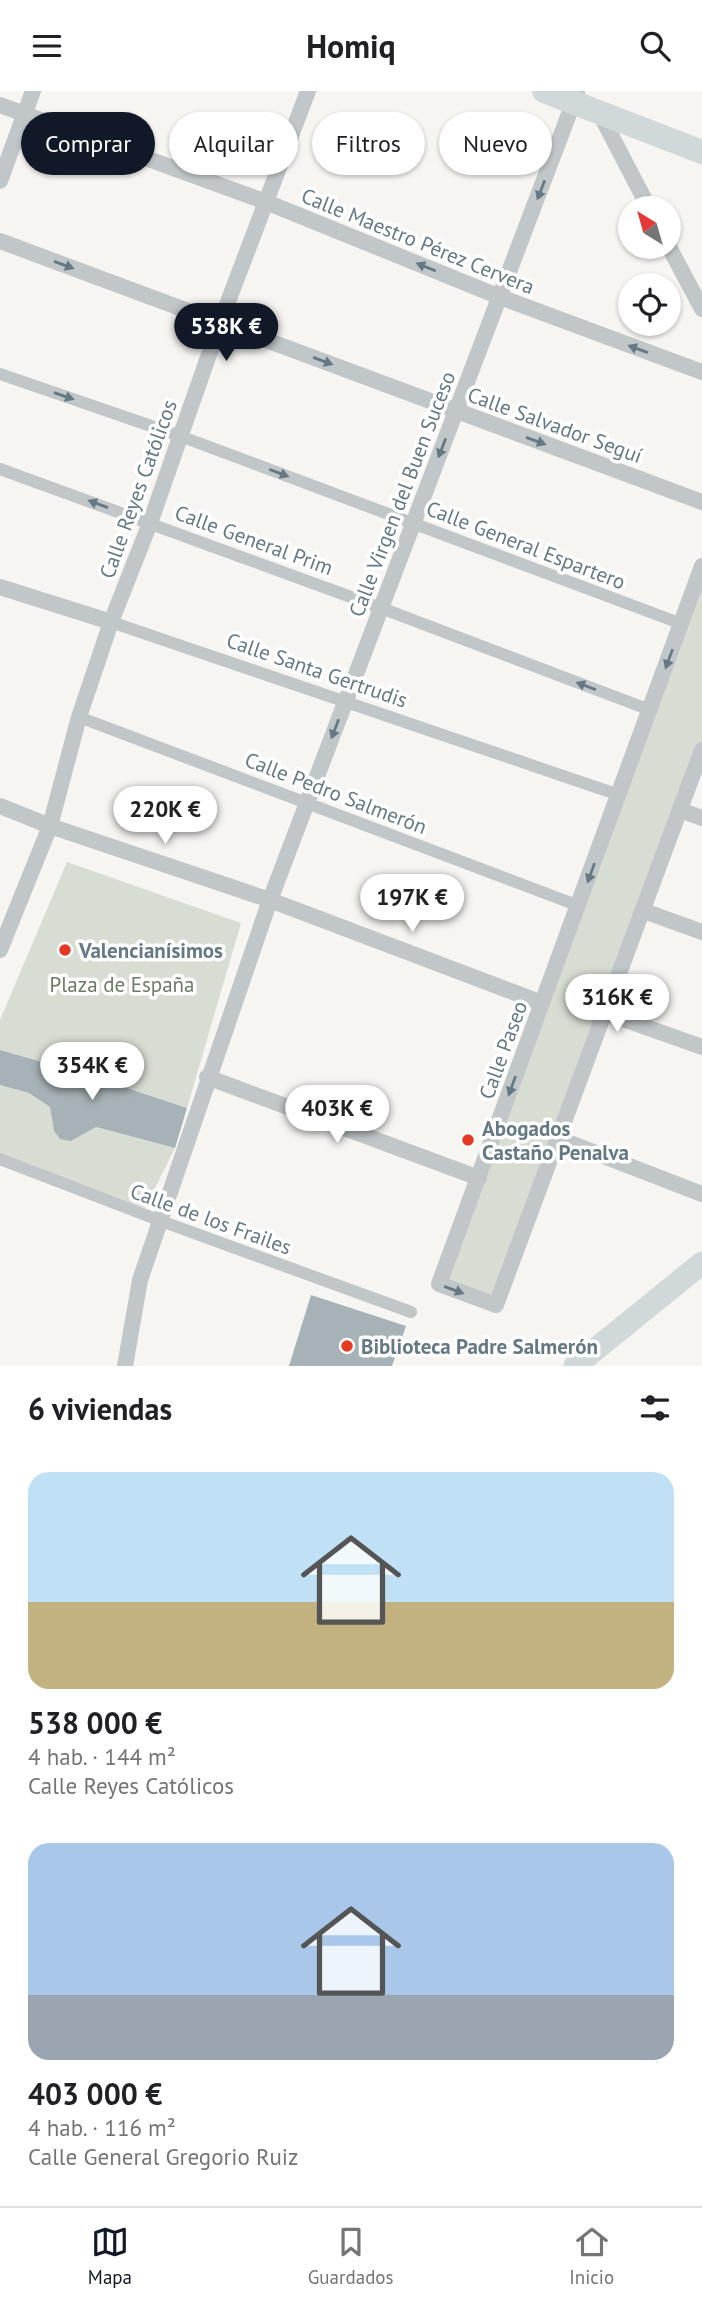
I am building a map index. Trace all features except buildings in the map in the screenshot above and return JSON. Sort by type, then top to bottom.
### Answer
[{"type":"main road","points":[[544,91],[576,97],[600,114],[702,152]]},
{"type":"main road","points":[[575,1366],[702,1263]]},
{"type":"street","points":[[26,112],[33,91]]},
{"type":"street","name":"Calle Reyes Católicos","points":[[50,826],[79,717],[111,622],[150,523],[220,323],[308,91]]},
{"type":"street","name":"Calle Virgen del Buen Suceso","points":[[270,900],[576,97]]},
{"type":"street","name":"Calle Maestro Pérez Cervera","points":[[0,105],[21,113]]},
{"type":"street","points":[[600,114],[643,196]]},
{"type":"street","points":[[0,181],[21,125]]},
{"type":"street","name":"Calle Maestro Pérez Cervera","points":[[155,161],[266,202],[499,297],[702,372]]},
{"type":"street","name":"Calle Salvador Seguí","points":[[0,241],[702,502]]},
{"type":"street","points":[[675,259],[702,309]]},
{"type":"street","name":"Calle General Espartero","points":[[0,374],[180,436],[682,624]]},
{"type":"street","name":"Calle General Prim","points":[[0,469],[381,608],[650,710]]},
{"type":"street","name":"Calle Paseo","points":[[701,570],[439,1285],[496,1305],[702,750]]},
{"type":"street","name":"Calle Santa Gertrudis","points":[[0,587],[111,622],[620,795]]},
{"type":"street","name":"Calle Pedro Salmerón","points":[[79,717],[579,906]]},
{"type":"street","points":[[0,806],[50,826],[270,900],[542,1003]]},
{"type":"street","points":[[680,810],[702,818]]},
{"type":"street","points":[[0,950],[5,923],[50,826]]},
{"type":"street","points":[[125,1366],[140,1280],[207,1077],[270,900]]},
{"type":"street","points":[[644,911],[702,932]]},
{"type":"street","points":[[606,1013],[702,1047]]},
{"type":"street","points":[[207,1077],[479,1178]]},
{"type":"street","points":[[557,1138],[702,1194]]},
{"type":"street","name":"Calle de los Frailes","points":[[0,1159],[411,1312]]},
{"type":"green space","points":[[702,572],[702,750],[496,1305],[439,1284]]},
{"type":"green space","name":"Plaza de España","points":[[67,862],[241,923],[187,1108],[91,1076],[0,1050],[0,1020]]},
{"type":"green space","points":[[0,1085],[29,1093],[50,1107],[54,1131],[60,1139],[71,1140],[96,1127],[175,1148],[145,1208],[0,1157]]},
{"type":"place","name":"Valencianísimos","points":[[65,950]]},
{"type":"place","name":"Abogados Castaño Penalva","points":[[468,1140]]},
{"type":"place","name":"Biblioteca Padre Salmerón","points":[[347,1346]]}]
